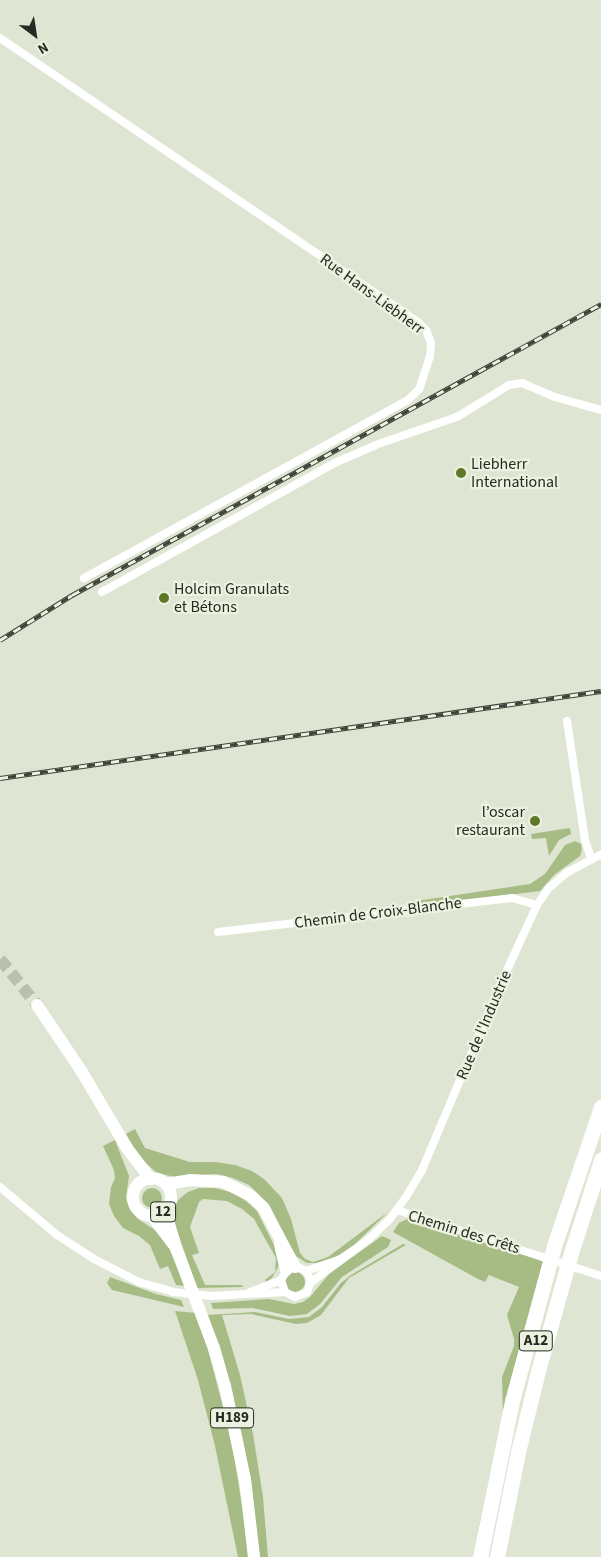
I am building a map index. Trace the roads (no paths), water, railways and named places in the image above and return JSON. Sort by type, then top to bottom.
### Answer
[{"type":"highway","name":"12","points":[[37,1005],[82,1072],[127,1148],[144,1182]]},
{"type":"highway","points":[[480,1557],[512,1401],[554,1246],[601,1107]]},
{"type":"highway","name":"A12","points":[[486,1557],[520,1402],[566,1232],[601,1129]]},
{"type":"highway","name":"A12","points":[[497,1557],[518,1452],[542,1356],[571,1253],[601,1160]]},
{"type":"highway","name":"12","points":[[152,1216],[165,1210],[171,1197],[166,1184],[158,1180],[144,1182],[133,1194],[136,1207],[140,1212],[152,1216],[176,1248]]},
{"type":"highway","points":[[166,1184],[178,1181],[223,1182],[250,1195],[263,1207],[280,1239],[292,1272]]},
{"type":"highway","points":[[171,1197],[201,1182]]},
{"type":"highway","name":"12","points":[[165,1210],[176,1248]]},
{"type":"highway","name":"H189","points":[[176,1248],[214,1348],[227,1395],[245,1480],[254,1557]]},
{"type":"street","name":"Rue Hans-Liebherr","points":[[0,38],[410,317],[426,330],[431,343],[430,356],[419,389],[408,400],[84,578]]},
{"type":"street","points":[[102,592],[337,462],[391,439],[457,418],[509,385],[522,383],[555,397],[601,410]]},
{"type":"street","points":[[567,720],[585,840],[591,858]]},
{"type":"street","name":"Rue de l'Industrie","points":[[397,1210],[422,1170],[501,983],[537,906],[561,877],[591,858],[601,854]]},
{"type":"street","name":"Chemin de Croix-Blanche","points":[[218,932],[512,898],[537,906]]},
{"type":"street","name":"Chemin des Crêts","points":[[0,1187],[57,1235],[94,1259],[140,1282],[178,1292],[212,1296],[285,1292],[292,1297],[301,1296],[308,1290],[310,1284],[381,1228],[397,1210],[601,1276]]},
{"type":"street","name":"Chemin des Crêts","points":[[243,1294],[292,1272],[343,1258]]},
{"type":"street","points":[[285,1292],[292,1272],[310,1284]]},
{"type":"tunnel","points":[[0,959],[37,1005]]},
{"type":"railway","points":[[0,640],[72,595],[601,304]]},
{"type":"railway","points":[[0,778],[601,691]]},
{"type":"place","name":"Liebherr International","points":[[461,473]]},
{"type":"place","name":"Holcim Granulats et Bétons","points":[[164,598]]},
{"type":"place","name":"l’oscar restaurant","points":[[535,821]]}]
